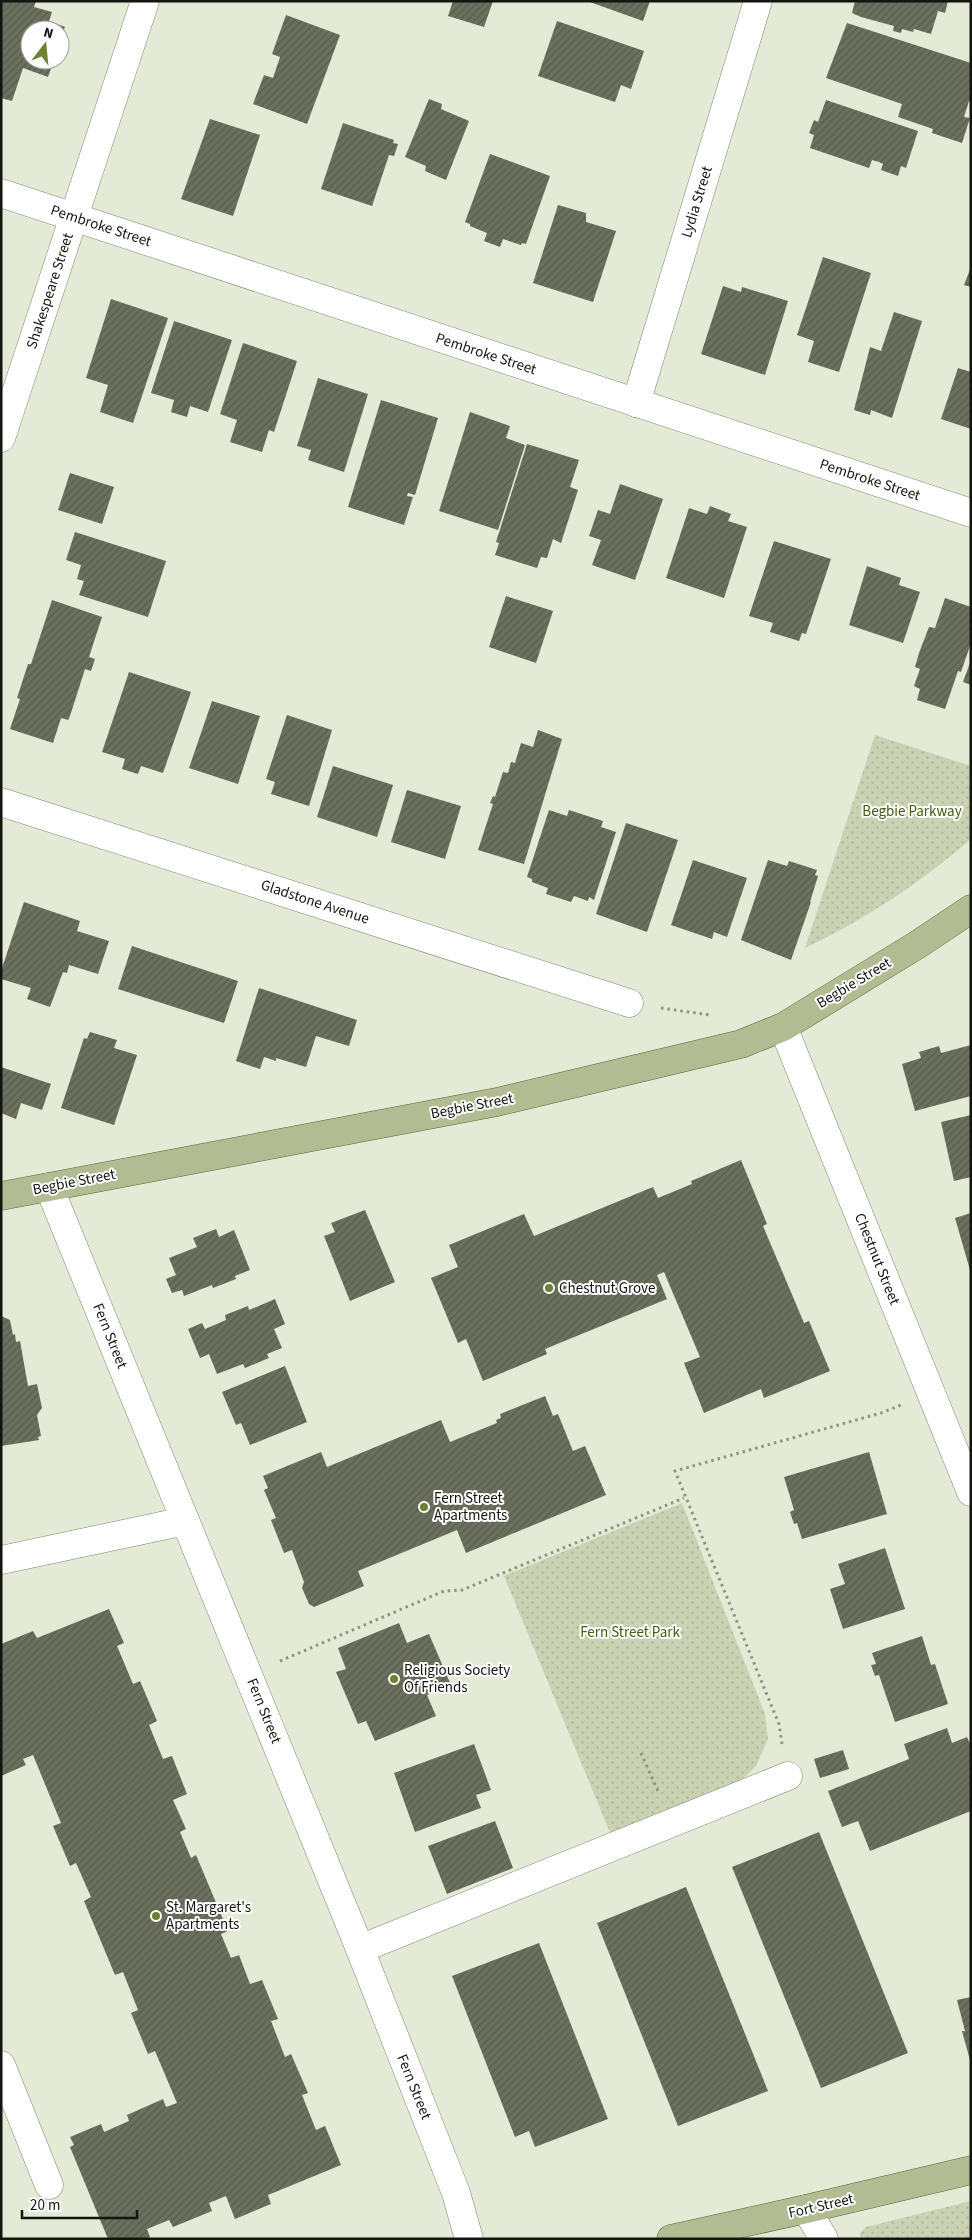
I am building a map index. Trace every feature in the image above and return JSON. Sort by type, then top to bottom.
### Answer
[{"type":"main road","name":"Begbie Street","points":[[1,1196],[497,1102],[741,1044],[782,1027],[917,945],[971,909]]},
{"type":"main road","name":"Fort Street","points":[[677,2238],[971,2170]]},
{"type":"street","name":"Shakespeare Street","points":[[1,438],[145,1]]},
{"type":"street","name":"Lydia Street","points":[[636,403],[758,1]]},
{"type":"street","name":"Pembroke Street","points":[[1,193],[971,513]]},
{"type":"street","name":"Gladstone Avenue","points":[[1,802],[629,1002]]},
{"type":"street","name":"Chestnut Street","points":[[782,1027],[971,1492]]},
{"type":"street","name":"Fern Street","points":[[49,1186],[360,1949],[456,2193],[468,2239]]},
{"type":"street","points":[[1,1560],[186,1521]]},
{"type":"street","points":[[360,1949],[788,1776]]},
{"type":"street","points":[[1,2065],[50,2185]]},
{"type":"street","points":[[806,2209],[824,2239]]},
{"type":"path","points":[[629,1002],[715,1016]]},
{"type":"path","points":[[788,1776],[778,1724],[684,1498],[675,1471],[881,1413],[932,1394]]},
{"type":"path","points":[[249,1674],[444,1591],[462,1590],[684,1498]]},
{"type":"path","points":[[642,1753],[672,1823]]},
{"type":"green space","name":"Begbie Parkway","points":[[875,735],[971,766],[971,839],[932,871],[892,899],[828,937],[805,948]]},
{"type":"green space","name":"Fern Street Park","points":[[682,1503],[765,1714],[768,1739],[756,1766],[742,1780],[611,1835],[504,1576]]},
{"type":"green space","points":[[971,2201],[971,2239],[860,2239],[860,2233],[866,2227]]},
{"type":"building","points":[[1,1],[36,1],[34,7],[52,12],[49,20],[20,20],[20,70],[22,70],[12,101],[1,98]]},
{"type":"building","points":[[453,1],[493,1],[484,27],[448,16]]},
{"type":"building","points":[[587,1],[650,1],[643,21]]},
{"type":"building","points":[[855,1],[948,1],[945,13],[938,11],[931,34],[914,29],[913,32],[902,29],[901,33],[893,31],[894,26],[852,13]]},
{"type":"building","points":[[286,15],[340,35],[307,124],[253,104],[264,75],[273,78],[280,57],[272,54]]},
{"type":"building","points":[[557,21],[644,51],[631,89],[621,85],[615,102],[538,76]]},
{"type":"building","points":[[847,23],[971,63],[971,102],[969,101],[964,117],[970,118],[962,143],[932,133],[933,129],[898,117],[902,104],[826,78]]},
{"type":"building","points":[[29,70],[50,70],[48,77]]},
{"type":"building","points":[[429,99],[442,104],[441,109],[469,121],[446,180],[425,171],[426,166],[405,157]]},
{"type":"building","points":[[826,100],[918,131],[906,168],[901,166],[898,176],[881,170],[883,164],[879,162],[872,160],[869,168],[810,148],[814,135],[809,133],[814,120],[818,122]]},
{"type":"building","points":[[210,119],[260,135],[233,216],[181,199]]},
{"type":"building","points":[[343,123],[394,140],[393,143],[398,144],[394,156],[389,155],[372,206],[321,189]]},
{"type":"building","points":[[490,154],[550,176],[526,244],[522,243],[521,245],[503,239],[500,247],[484,241],[487,233],[465,222]]},
{"type":"building","points":[[558,205],[586,213],[586,222],[616,231],[593,302],[533,283]]},
{"type":"building","points":[[823,257],[871,273],[839,372],[808,362],[814,341],[797,335]]},
{"type":"building","points":[[971,267],[971,287],[964,285]]},
{"type":"building","points":[[723,286],[741,292],[742,287],[788,301],[765,375],[701,354]]},
{"type":"building","points":[[111,299],[168,318],[133,423],[100,412],[108,385],[86,378]]},
{"type":"building","points":[[894,312],[922,321],[892,418],[871,410],[870,415],[854,410],[870,347],[881,351]]},
{"type":"building","points":[[174,321],[232,340],[208,412],[190,406],[187,417],[171,412],[174,400],[151,393]]},
{"type":"building","points":[[243,343],[297,361],[274,432],[269,430],[262,452],[230,442],[237,420],[220,414]]},
{"type":"building","points":[[958,368],[971,372],[971,429],[941,419]]},
{"type":"building","points":[[318,378],[368,394],[344,472],[308,460],[311,450],[297,446]]},
{"type":"building","points":[[381,400],[438,418],[415,495],[408,493],[407,496],[413,497],[404,525],[348,507]]},
{"type":"building","points":[[470,412],[510,426],[506,438],[525,445],[498,530],[439,511]]},
{"type":"building","points":[[527,444],[579,460],[570,487],[578,490],[561,543],[553,539],[547,558],[541,557],[537,568],[495,555],[499,543],[496,542]]},
{"type":"building","points":[[70,473],[114,487],[102,524],[58,510]]},
{"type":"building","points":[[620,484],[663,499],[635,580],[592,565],[601,540],[589,536],[598,510],[610,514]]},
{"type":"building","points":[[710,506],[731,514],[728,521],[747,527],[724,598],[666,578],[689,508],[707,514]]},
{"type":"building","points":[[75,532],[166,561],[148,617],[79,595],[84,581],[77,579],[81,565],[66,560]]},
{"type":"building","points":[[774,541],[831,559],[806,634],[802,633],[799,641],[770,632],[773,623],[749,616]]},
{"type":"building","points":[[867,566],[901,578],[899,585],[920,592],[903,643],[849,625]]},
{"type":"building","points":[[506,596],[553,611],[536,663],[489,647]]},
{"type":"building","points":[[945,598],[971,607],[971,643],[961,672],[958,671],[945,709],[917,700],[920,689],[914,686],[920,669],[915,667],[919,653],[929,627],[935,628]]},
{"type":"building","points":[[52,600],[102,617],[89,657],[95,659],[91,671],[85,669],[70,716],[68,720],[61,718],[53,743],[10,729],[20,699],[17,698],[28,664],[31,664]]},
{"type":"building","points":[[971,660],[971,685],[963,682]]},
{"type":"building","points":[[129,672],[191,692],[163,773],[141,766],[138,774],[122,769],[125,759],[102,752]]},
{"type":"building","points":[[212,701],[260,716],[238,784],[189,768]]},
{"type":"building","points":[[287,715],[332,730],[309,806],[271,794],[275,782],[266,779]]},
{"type":"building","points":[[538,730],[562,739],[524,864],[478,850],[493,804],[490,803],[493,796],[495,797],[503,772],[508,773],[511,762],[515,763],[521,743],[533,747]]},
{"type":"building","points":[[333,766],[393,785],[377,837],[317,817]]},
{"type":"building","points":[[407,790],[461,806],[445,859],[391,842]]},
{"type":"building","points":[[549,810],[567,816],[569,810],[603,821],[601,827],[616,832],[594,900],[589,897],[588,901],[574,896],[571,902],[546,894],[548,888],[532,882],[532,879],[527,877]]},
{"type":"building","points":[[626,823],[678,840],[647,932],[596,914]]},
{"type":"building","points":[[693,860],[747,878],[727,937],[714,932],[712,939],[671,925]]},
{"type":"building","points":[[768,860],[787,866],[789,861],[817,870],[815,875],[818,876],[811,902],[791,960],[741,940]]},
{"type":"building","points":[[24,902],[80,921],[77,931],[109,941],[98,974],[69,965],[67,973],[63,972],[50,1007],[27,999],[31,988],[1,979],[1,971]]},
{"type":"building","points":[[132,946],[238,981],[224,1023],[118,989]]},
{"type":"building","points":[[259,988],[357,1020],[349,1046],[316,1036],[306,1067],[276,1058],[276,1061],[264,1057],[260,1069],[236,1061]]},
{"type":"building","points":[[90,1032],[117,1040],[114,1048],[137,1055],[114,1125],[61,1108],[84,1038],[87,1039]]},
{"type":"building","points":[[971,1045],[971,1096],[915,1111],[902,1064],[921,1058],[919,1052],[939,1046],[941,1053]]},
{"type":"building","points":[[1,1067],[51,1084],[42,1110],[21,1103],[16,1119],[1,1113]]},
{"type":"building","points":[[971,1115],[971,1177],[954,1181],[941,1122]]},
{"type":"building","name":"Chestnut Grove","points":[[741,1160],[767,1224],[763,1226],[804,1323],[809,1321],[830,1371],[764,1398],[761,1389],[704,1413],[684,1363],[700,1357],[664,1272],[657,1275],[667,1299],[545,1349],[547,1354],[483,1381],[466,1339],[458,1343],[431,1278],[458,1267],[449,1245],[524,1214],[534,1236],[653,1187],[658,1198],[692,1184],[691,1181]]},
{"type":"building","points":[[365,1210],[395,1282],[350,1301],[324,1236],[335,1232],[331,1223]]},
{"type":"building","points":[[971,1213],[971,1270],[970,1270],[955,1218]]},
{"type":"building","points":[[216,1229],[219,1237],[234,1230],[250,1270],[235,1276],[236,1279],[213,1288],[212,1285],[184,1296],[182,1290],[172,1293],[166,1279],[176,1275],[169,1258],[197,1247],[193,1238]]},
{"type":"building","points":[[275,1299],[285,1324],[274,1329],[282,1348],[267,1354],[269,1358],[245,1368],[243,1364],[217,1374],[209,1354],[200,1358],[188,1329],[202,1323],[205,1329],[226,1320],[225,1315],[248,1306],[249,1310]]},
{"type":"building","points":[[1,1316],[10,1320],[16,1342],[20,1341],[28,1386],[37,1384],[42,1408],[37,1415],[41,1436],[38,1437],[39,1440],[1,1446]]},
{"type":"building","points":[[285,1366],[307,1422],[250,1445],[241,1423],[236,1425],[222,1392]]},
{"type":"building","name":"Fern Street Apartments","points":[[545,1396],[553,1416],[558,1414],[573,1451],[585,1446],[606,1495],[466,1553],[457,1530],[358,1571],[364,1586],[314,1607],[309,1604],[302,1588],[304,1582],[292,1550],[284,1553],[271,1520],[276,1518],[264,1490],[268,1488],[263,1476],[321,1452],[327,1467],[441,1420],[450,1442],[497,1423],[496,1420],[501,1418],[500,1414]]},
{"type":"building","points":[[869,1452],[887,1514],[802,1539],[797,1523],[794,1524],[790,1512],[794,1510],[784,1477]]},
{"type":"building","points":[[885,1548],[905,1609],[843,1629],[830,1589],[845,1584],[838,1564]]},
{"type":"building","name":"St. Margaret's Apartments","points":[[109,1609],[124,1643],[117,1646],[133,1684],[140,1681],[157,1721],[149,1725],[163,1759],[172,1756],[187,1794],[173,1800],[186,1829],[180,1832],[191,1858],[196,1855],[228,1931],[221,1934],[231,1958],[239,1955],[250,1984],[262,1980],[278,2019],[271,2021],[285,2057],[291,2054],[308,2093],[302,2095],[316,2130],[325,2126],[341,2165],[268,2195],[271,2204],[235,2219],[226,2196],[209,2203],[212,2211],[173,2227],[169,2220],[147,2229],[150,2237],[146,2239],[108,2239],[70,2147],[74,2145],[70,2137],[101,2124],[104,2132],[129,2121],[127,2115],[163,2099],[166,2107],[177,2103],[155,2051],[148,2054],[131,2013],[138,2010],[123,1972],[115,1975],[84,1901],[91,1897],[76,1863],[70,1866],[53,1826],[61,1823],[33,1755],[23,1759],[26,1765],[1,1776],[1,1644],[33,1631],[37,1638]]},
{"type":"building","name":"Religious Society Of Friends","points":[[399,1623],[407,1643],[429,1634],[451,1685],[427,1695],[436,1716],[375,1741],[366,1721],[358,1724],[336,1672],[346,1669],[338,1648]]},
{"type":"building","points":[[922,1636],[931,1665],[935,1664],[948,1704],[895,1722],[879,1675],[875,1676],[871,1665],[876,1664],[872,1653]]},
{"type":"building","points":[[947,1728],[952,1743],[967,1737],[971,1746],[971,1811],[870,1851],[858,1821],[842,1827],[828,1791],[909,1759],[904,1744]]},
{"type":"building","points":[[474,1744],[491,1790],[476,1795],[481,1808],[415,1832],[394,1773]]},
{"type":"building","points":[[843,1750],[849,1769],[820,1778],[814,1759]]},
{"type":"building","points":[[495,1821],[513,1868],[447,1894],[428,1846]]},
{"type":"building","points":[[819,1832],[908,2053],[821,2088],[732,1867]]},
{"type":"building","points":[[686,1887],[768,2091],[678,2126],[597,1923]]},
{"type":"building","points":[[539,1943],[608,2119],[535,2147],[529,2131],[515,2137],[452,1976]]},
{"type":"building","points":[[971,1997],[970,2060],[962,2031],[965,2031],[957,2000]]},
{"type":"place","name":"Chestnut Grove","points":[[549,1288]]},
{"type":"place","name":"Fern Street Apartments","points":[[424,1507]]},
{"type":"place","name":"Religious Society Of Friends","points":[[394,1679]]},
{"type":"place","name":"St. Margaret's Apartments","points":[[156,1916]]}]
